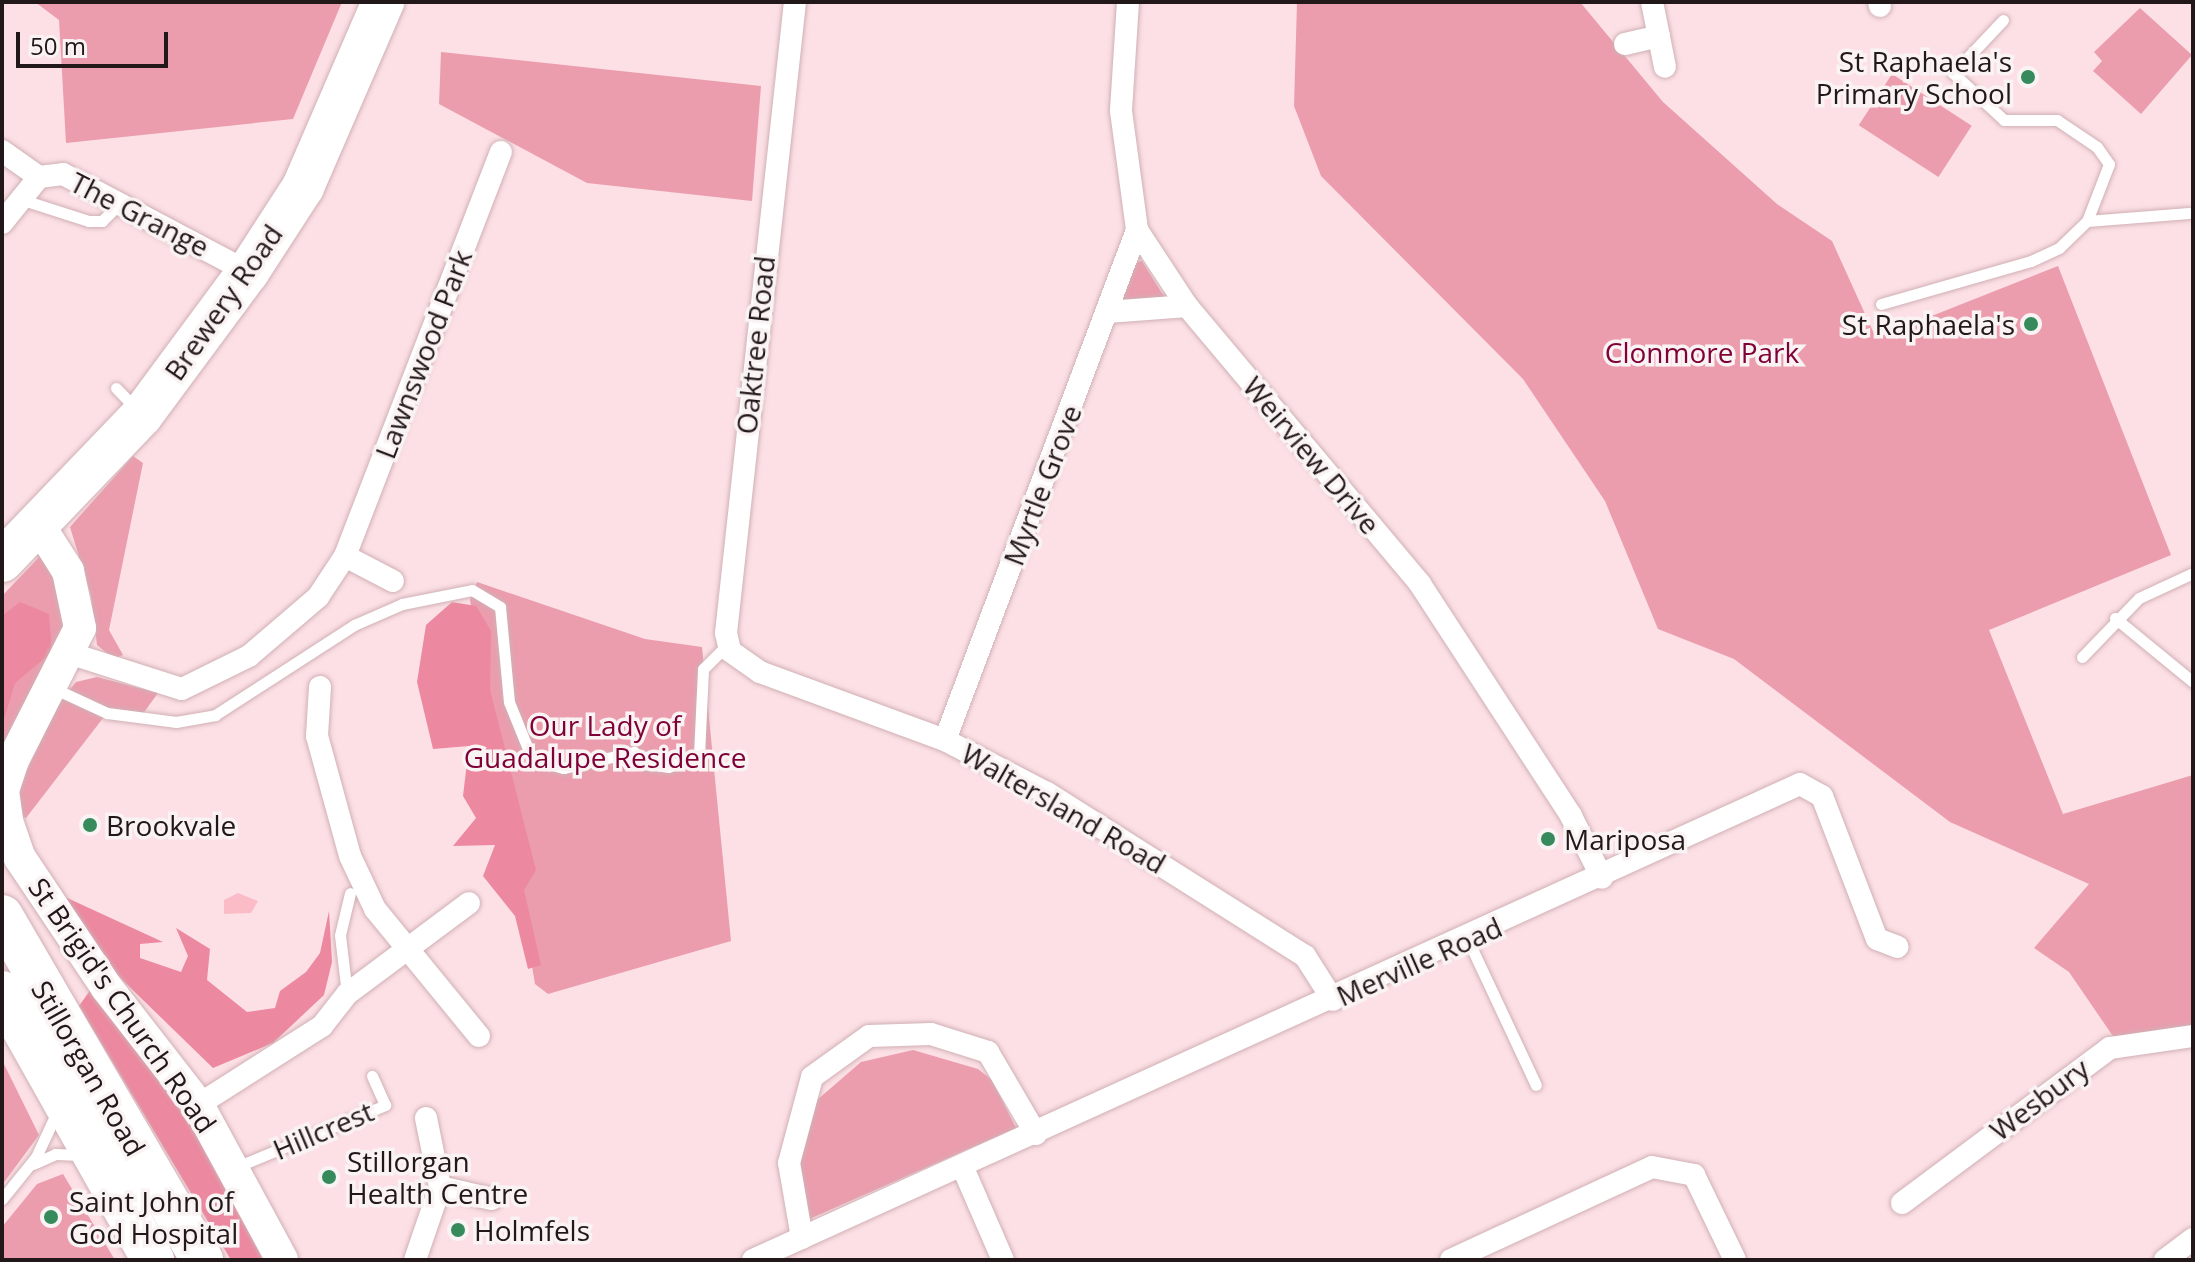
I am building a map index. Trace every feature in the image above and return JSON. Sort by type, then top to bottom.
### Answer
[{"type":"highway","name":"Brewery Road","points":[[2,561],[40,527],[129,402],[248,272],[303,187],[383,2]]},
{"type":"highway","name":"Stillorgan Road","points":[[2,916],[202,1260]]},
{"type":"highway","name":"Stillorgan Road","points":[[2,992],[153,1260]]},
{"type":"street","name":"Oaktree Road","points":[[728,644],[795,2]]},
{"type":"street","name":"Weirview Drive","points":[[1128,2],[1121,111],[1137,230],[1187,306],[1420,584],[1571,816],[1602,878]]},
{"type":"street","points":[[1652,2],[1665,67]]},
{"type":"street","points":[[1625,44],[1659,36]]},
{"type":"street","points":[[2,151],[39,177]]},
{"type":"street","name":"Lawnswood Park","points":[[72,654],[182,689],[209,682],[284,631],[345,556],[501,152]]},
{"type":"street","name":"The Grange","points":[[9,208],[39,177],[63,174],[248,272]]},
{"type":"street","name":"Myrtle Grove","points":[[945,740],[1137,230]]},
{"type":"street","points":[[1108,312],[1187,306]]},
{"type":"street","name":"St Brigid's Church Road","points":[[40,527],[79,599],[72,654],[13,760],[3,791],[7,821],[20,858],[89,962],[198,1105],[282,1260]]},
{"type":"street","points":[[345,556],[393,581]]},
{"type":"street","name":"Waltersland Road","points":[[728,644],[760,672],[945,740],[1047,793],[1305,956],[1333,1000]]},
{"type":"street","points":[[320,687],[317,736],[328,789],[375,909],[405,951],[479,1036]]},
{"type":"street","name":"Merville Road","points":[[753,1260],[1468,940],[1800,784],[1822,796],[1877,939],[1898,947]]},
{"type":"street","points":[[198,1105],[322,1026],[347,994],[469,903]]},
{"type":"street","points":[[802,1238],[789,1163],[812,1077],[869,1036],[931,1034],[988,1052],[1036,1134]]},
{"type":"street","name":"Wesbury","points":[[1902,1203],[2110,1048],[2193,1036]]},
{"type":"street","points":[[415,1260],[440,1187],[426,1118]]},
{"type":"street","points":[[1451,1260],[1652,1167],[1694,1175],[1735,1260]]},
{"type":"street","points":[[963,1168],[1003,1260]]},
{"type":"street","points":[[440,1187],[492,1199]]},
{"type":"street","points":[[2165,1260],[2193,1239]]},
{"type":"lane","points":[[1881,304],[2031,261],[2059,248],[2087,221],[2109,164],[2097,147],[2057,120],[2004,120],[1953,73],[2003,20]]},
{"type":"lane","points":[[9,208],[102,221],[120,203]]},
{"type":"lane","points":[[2087,221],[2192,215]]},
{"type":"lane","points":[[2082,657],[2115,618],[2193,573]]},
{"type":"lane","points":[[52,688],[107,713],[176,722],[215,715],[354,625],[402,604],[472,590],[500,607],[509,702],[532,759],[564,768],[634,752],[645,764],[668,767],[699,755],[703,669],[728,644]]},
{"type":"lane","points":[[2115,618],[2193,682]]},
{"type":"lane","points":[[347,994],[340,935],[350,893]]},
{"type":"lane","points":[[1468,940],[1536,1085]]},
{"type":"lane","name":"Hillcrest","points":[[233,1169],[385,1105],[372,1076]]},
{"type":"lane","points":[[2,1199],[26,1169],[62,1097]]},
{"type":"lane","points":[[26,1169],[71,1153],[101,1165]]},
{"type":"green space","points":[[35,2],[342,2],[293,119],[66,143],[59,20]]},
{"type":"green space","name":"Clonmore Park","points":[[1297,2],[1580,2],[1663,102],[1777,204],[1832,241],[1876,338],[2058,266],[2171,555],[1989,630],[2063,814],[2193,775],[2193,1035],[2119,1045],[2069,972],[2034,948],[2089,884],[1950,822],[1734,659],[1658,629],[1605,501],[1523,379],[1321,176],[1294,106]]},
{"type":"green space","points":[[2140,8],[2192,55],[2141,114],[2093,71],[2102,61],[2094,52]]},
{"type":"green space","points":[[441,52],[761,86],[752,201],[587,183],[439,104]]},
{"type":"green space","points":[[1892,74],[1972,126],[1938,177],[1859,125]]},
{"type":"green space","points":[[1142,261],[1165,298],[1120,306],[1135,262]]},
{"type":"green space","points":[[133,456],[143,463],[109,630],[123,655],[114,659],[97,645],[91,596],[70,527]]},
{"type":"green space","points":[[40,556],[62,594],[67,624],[2,753],[2,596]]},
{"type":"green space","name":"Our Lady of Guadalupe Residence","points":[[477,582],[645,639],[702,647],[731,941],[548,994],[535,984],[470,600]]},
{"type":"green space","points":[[97,677],[158,693],[142,715],[110,709],[26,818],[18,815],[19,786],[61,700],[76,682]]},
{"type":"green space","points":[[913,1050],[978,1069],[992,1080],[1016,1128],[807,1220],[799,1163],[817,1100],[861,1062]]},
{"type":"green space","name":"Saint John of God Hospital","points":[[2,1060],[39,1135],[2,1185]]},
{"type":"green space","name":"Saint John of God Hospital","points":[[63,1174],[115,1260],[2,1260],[2,1227],[37,1184]]},
{"type":"shaded area","points":[[20,602],[49,614],[52,652],[15,683],[2,726],[2,616]]},
{"type":"shaded area","points":[[452,602],[476,606],[491,631],[490,690],[536,870],[524,890],[541,965],[528,969],[515,916],[483,876],[495,845],[453,846],[476,818],[463,796],[469,746],[433,749],[417,682],[426,625]]},
{"type":"shaded area","points":[[238,893],[258,901],[251,913],[224,914],[224,900]]},
{"type":"shaded area","points":[[65,897],[163,942],[140,944],[140,958],[181,972],[188,956],[176,928],[210,949],[207,980],[247,1012],[275,1008],[280,991],[306,972],[320,953],[329,911],[332,962],[324,995],[273,1043],[213,1068],[107,965]]},
{"type":"shaded area","points":[[91,989],[196,1132],[263,1260],[231,1260],[79,1006]]},
{"type":"place","name":"St Raphaela's Primary School","points":[[2028,77]]},
{"type":"place","name":"St Raphaela's","points":[[2031,324]]},
{"type":"place","name":"Brookvale","points":[[90,825]]},
{"type":"place","name":"Mariposa","points":[[1548,839]]},
{"type":"place","name":"Stillorgan Health Centre","points":[[329,1177]]},
{"type":"place","name":"Saint John of God Hospital","points":[[51,1217]]},
{"type":"place","name":"Holmfels","points":[[458,1230]]}]
